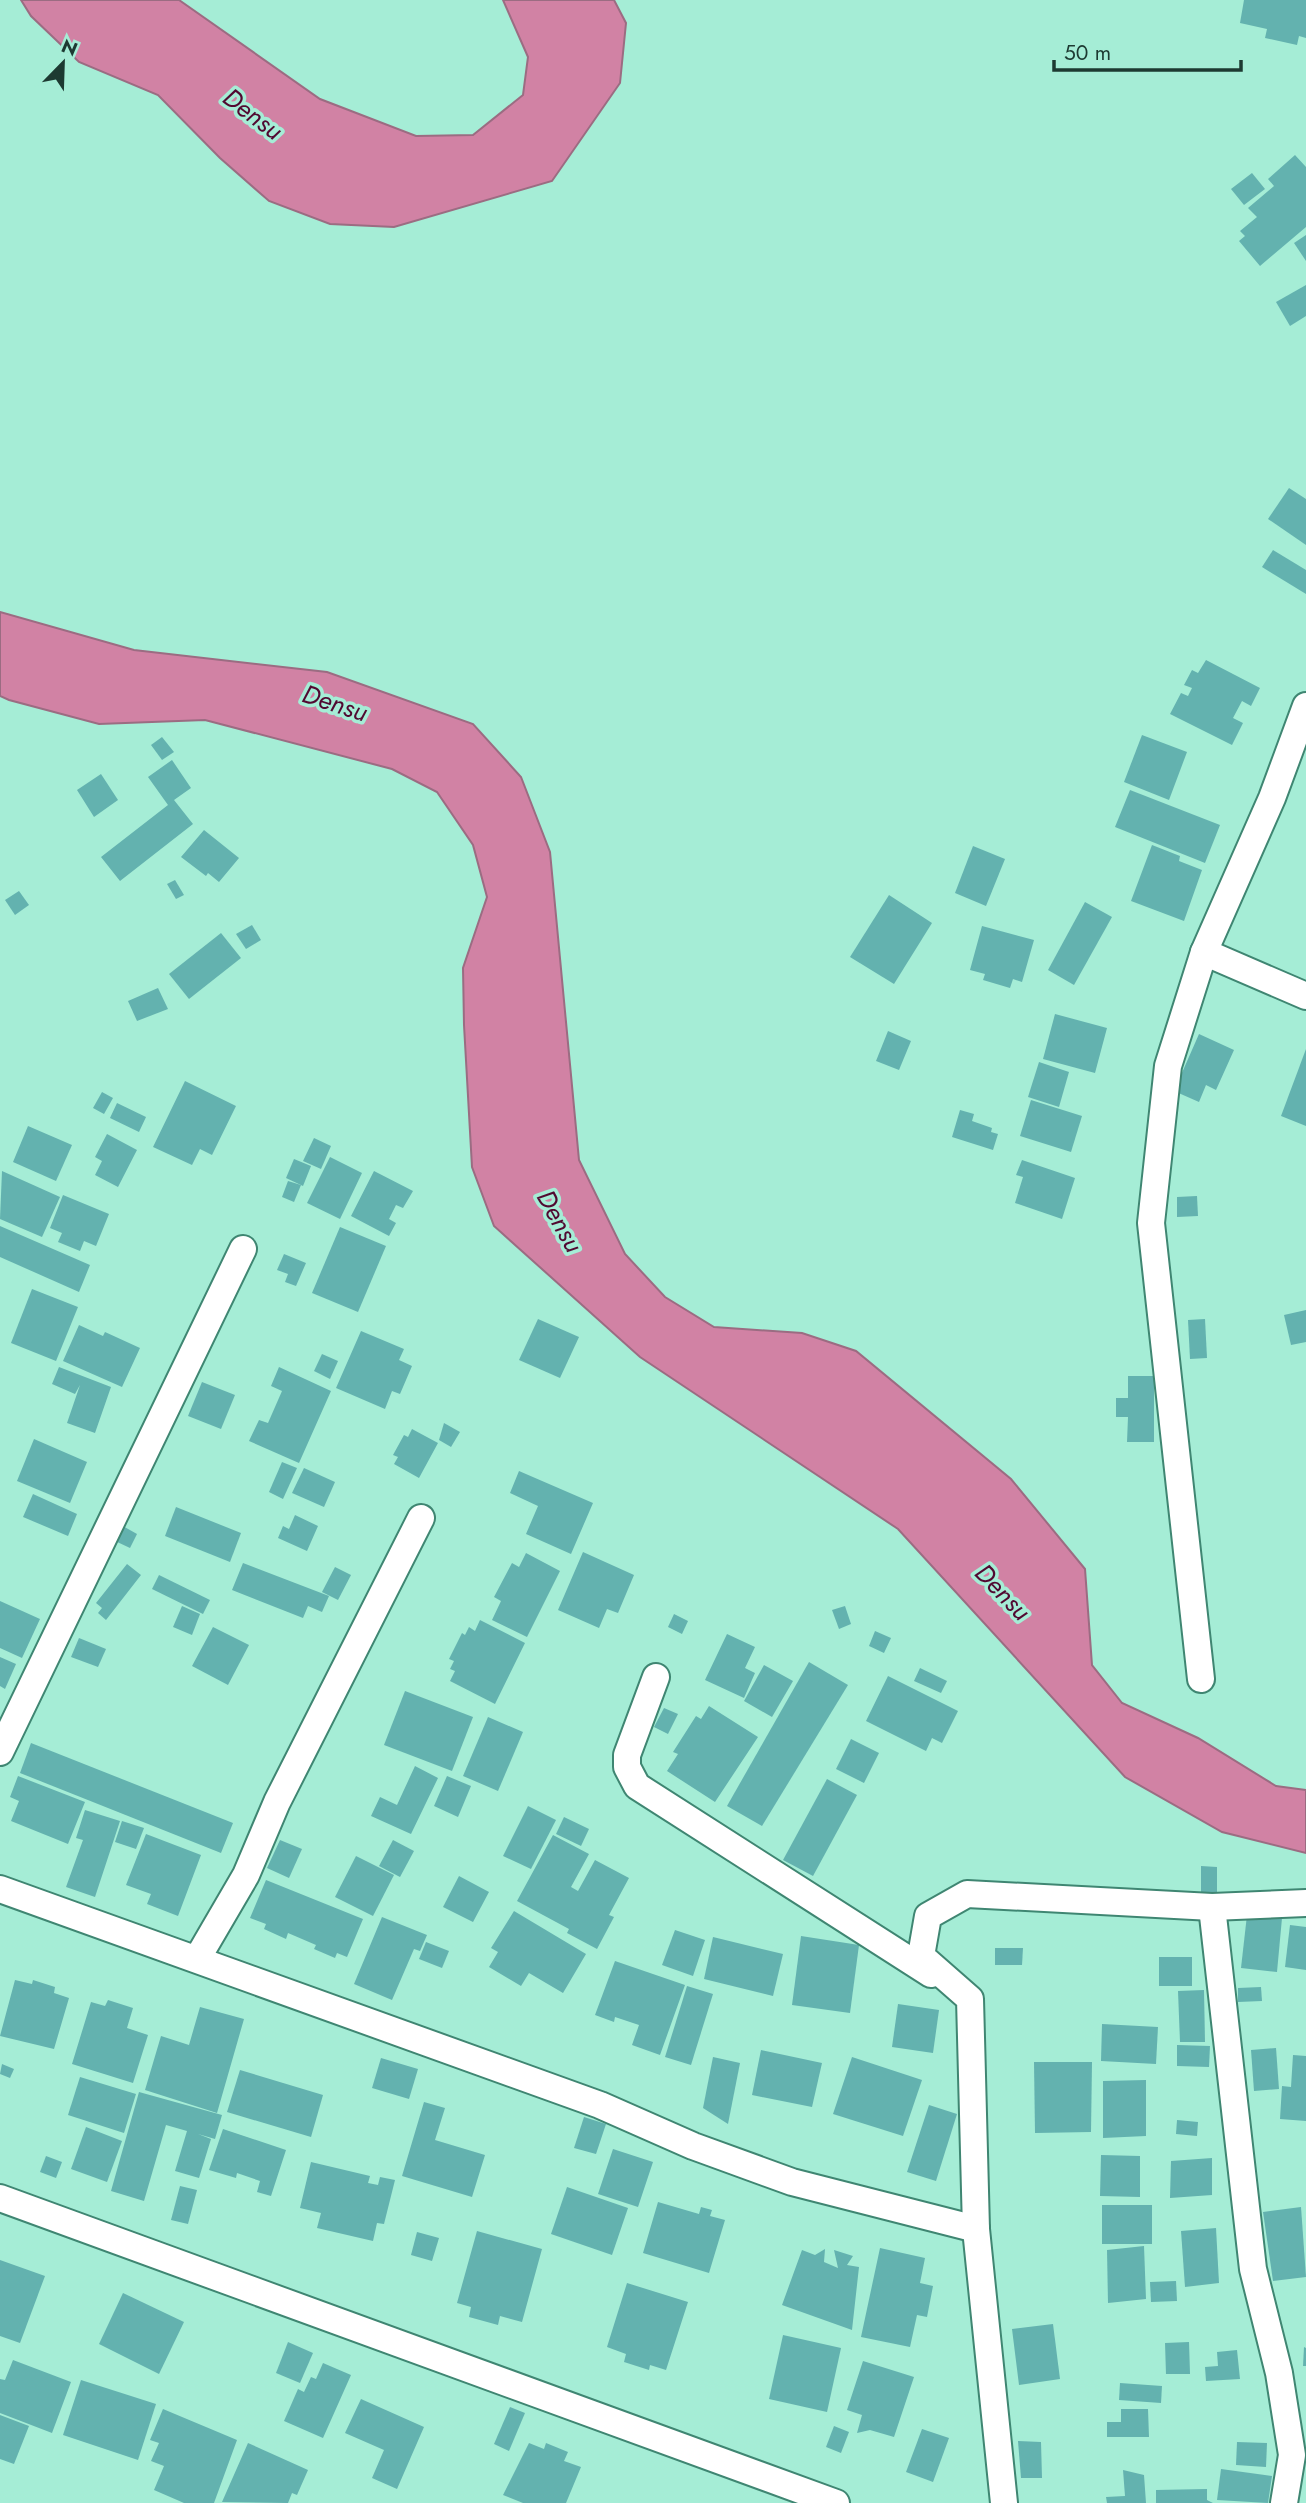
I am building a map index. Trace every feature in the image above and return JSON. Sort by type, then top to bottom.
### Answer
[{"type":"street","points":[[1201,1679],[1151,1223],[1168,1066],[1204,952],[1272,798],[1306,706]]},
{"type":"street","points":[[1204,952],[1306,996]]},
{"type":"street","points":[[0,1752],[243,1249]]},
{"type":"street","points":[[197,1959],[246,1875],[277,1802],[421,1518]]},
{"type":"street","points":[[656,1677],[627,1755],[627,1767],[638,1786],[971,1999]]},
{"type":"street","points":[[0,1889],[600,2105],[693,2146],[792,2182],[976,2229]]},
{"type":"street","points":[[1004,2503],[976,2229],[971,1999],[921,1956],[928,1916],[967,1894],[1212,1907],[1306,1903]]},
{"type":"street","points":[[1212,1907],[1253,2269],[1279,2373],[1292,2455],[1284,2503]]},
{"type":"street","points":[[0,2198],[836,2503]]},
{"type":"water","name":"Densu","points":[[21,0],[179,0],[320,99],[416,136],[473,135],[523,95],[528,57],[503,0],[614,0],[626,23],[620,83],[552,181],[394,227],[330,224],[269,201],[220,158],[158,95],[79,62],[31,16]]},
{"type":"water","name":"Densu","points":[[0,612],[134,650],[327,672],[473,724],[521,777],[550,852],[579,1160],[625,1254],[665,1297],[714,1327],[802,1333],[856,1351],[1011,1479],[1085,1569],[1092,1665],[1122,1703],[1198,1738],[1276,1786],[1306,1790],[1306,1853],[1222,1832],[1125,1777],[898,1529],[640,1357],[494,1226],[472,1167],[464,1025],[463,968],[487,897],[473,845],[437,792],[392,769],[205,720],[99,724],[9,700],[0,696]]},
{"type":"building","points":[[1244,0],[1306,0],[1306,38],[1299,36],[1297,45],[1265,38],[1267,29],[1240,23]]},
{"type":"building","points":[[1295,155],[1306,167],[1306,227],[1260,266],[1239,241],[1245,236],[1240,231],[1257,217],[1248,208],[1274,186],[1268,179]]},
{"type":"building","points":[[1252,173],[1265,189],[1244,205],[1231,189]]},
{"type":"building","points":[[1306,235],[1306,261],[1294,243]]},
{"type":"building","points":[[1306,285],[1306,316],[1290,326],[1276,302]]},
{"type":"building","points":[[1289,488],[1306,499],[1306,545],[1268,519]]},
{"type":"building","points":[[1273,550],[1306,570],[1306,594],[1262,567]]},
{"type":"building","points":[[1206,660],[1260,688],[1251,706],[1242,701],[1233,718],[1243,723],[1232,745],[1170,714],[1181,693],[1188,696],[1192,688],[1184,685],[1192,670],[1198,673]]},
{"type":"building","points":[[1142,735],[1187,752],[1169,800],[1124,782]]},
{"type":"building","points":[[162,737],[174,752],[162,760],[151,745]]},
{"type":"building","points":[[172,760],[191,788],[174,800],[193,824],[120,881],[101,857],[168,805],[148,777]]},
{"type":"building","points":[[101,774],[118,800],[94,817],[77,790]]},
{"type":"building","points":[[1130,790],[1220,825],[1205,863],[1115,827]]},
{"type":"building","points":[[204,830],[239,858],[219,882],[208,873],[206,876],[181,857]]},
{"type":"building","points":[[1152,845],[1180,856],[1179,861],[1202,870],[1184,921],[1131,901]]},
{"type":"building","points":[[973,846],[1005,859],[986,906],[955,893]]},
{"type":"building","points":[[175,880],[184,895],[176,899],[167,884]]},
{"type":"building","points":[[19,891],[29,905],[15,915],[5,900]]},
{"type":"building","points":[[889,895],[932,923],[894,984],[850,957]]},
{"type":"building","points":[[1085,902],[1112,917],[1074,985],[1048,970]]},
{"type":"building","points":[[252,925],[261,940],[246,949],[236,934]]},
{"type":"building","points":[[982,926],[1034,940],[1022,982],[1013,979],[1010,988],[983,980],[985,974],[970,970]]},
{"type":"building","points":[[221,933],[241,958],[189,999],[169,974]]},
{"type":"building","points":[[158,988],[168,1009],[137,1021],[128,1001]]},
{"type":"building","points":[[1055,1014],[1107,1028],[1095,1073],[1043,1059]]},
{"type":"building","points":[[888,1031],[911,1041],[899,1070],[876,1061]]},
{"type":"building","points":[[1199,1034],[1234,1050],[1216,1090],[1206,1085],[1199,1102],[1174,1091]]},
{"type":"building","points":[[1306,1049],[1306,1126],[1281,1116]]},
{"type":"building","points":[[1039,1062],[1069,1072],[1059,1107],[1028,1097]]},
{"type":"building","points":[[185,1081],[236,1106],[212,1155],[200,1149],[192,1165],[153,1147]]},
{"type":"building","points":[[102,1092],[113,1098],[104,1114],[93,1108]]},
{"type":"building","points":[[1031,1100],[1082,1116],[1071,1152],[1020,1136]]},
{"type":"building","points":[[117,1103],[146,1117],[139,1132],[110,1118]]},
{"type":"building","points":[[960,1110],[974,1114],[972,1121],[992,1128],[991,1132],[998,1134],[993,1150],[952,1137]]},
{"type":"building","points":[[28,1126],[72,1145],[56,1181],[13,1162]]},
{"type":"building","points":[[107,1134],[137,1150],[118,1187],[95,1175],[102,1161],[95,1157]]},
{"type":"building","points":[[314,1138],[331,1146],[321,1169],[303,1161]]},
{"type":"building","points":[[330,1157],[362,1173],[340,1219],[307,1203]]},
{"type":"building","points":[[294,1159],[311,1166],[303,1186],[286,1178]]},
{"type":"building","points":[[1022,1160],[1075,1178],[1062,1219],[1015,1203],[1023,1177],[1016,1175]]},
{"type":"building","points":[[2,1171],[60,1197],[42,1237],[0,1219]]},
{"type":"building","points":[[374,1171],[413,1191],[403,1208],[396,1205],[389,1219],[396,1223],[389,1236],[351,1216]]},
{"type":"building","points":[[288,1181],[301,1185],[294,1202],[282,1197]]},
{"type":"building","points":[[63,1195],[109,1214],[96,1246],[84,1241],[80,1251],[58,1242],[62,1233],[50,1228]]},
{"type":"building","points":[[1197,1196],[1198,1216],[1177,1217],[1177,1197]]},
{"type":"building","points":[[0,1226],[90,1265],[79,1292],[0,1257]]},
{"type":"building","points":[[340,1227],[386,1246],[358,1312],[312,1293]]},
{"type":"building","points":[[284,1254],[306,1263],[296,1286],[285,1282],[288,1274],[277,1270]]},
{"type":"building","points":[[32,1289],[78,1307],[56,1361],[11,1343]]},
{"type":"building","points":[[1306,1310],[1306,1342],[1291,1345],[1284,1315]]},
{"type":"building","points":[[538,1319],[579,1337],[560,1378],[519,1360]]},
{"type":"building","points":[[1205,1319],[1207,1358],[1190,1359],[1188,1320]]},
{"type":"building","points":[[79,1325],[103,1336],[105,1332],[140,1348],[122,1387],[63,1361]]},
{"type":"building","points":[[361,1331],[404,1349],[399,1360],[412,1366],[400,1394],[392,1391],[385,1409],[336,1388]]},
{"type":"building","points":[[322,1354],[338,1361],[330,1379],[314,1371]]},
{"type":"building","points":[[59,1367],[111,1387],[95,1433],[67,1423],[80,1385],[75,1394],[52,1384]]},
{"type":"building","points":[[279,1367],[331,1391],[299,1463],[249,1441],[259,1420],[268,1423],[282,1391],[271,1386]]},
{"type":"building","points":[[1128,1376],[1154,1376],[1154,1442],[1127,1442],[1128,1417],[1116,1417],[1116,1398],[1128,1398]]},
{"type":"building","points":[[202,1382],[235,1395],[221,1429],[188,1416]]},
{"type":"building","points":[[444,1423],[460,1432],[451,1447],[439,1440]]},
{"type":"building","points":[[412,1429],[438,1443],[419,1478],[394,1464],[398,1457],[393,1455],[404,1435],[408,1437]]},
{"type":"building","points":[[34,1439],[87,1462],[70,1503],[17,1481]]},
{"type":"building","points":[[282,1462],[297,1468],[283,1499],[269,1492]]},
{"type":"building","points":[[304,1468],[335,1482],[324,1507],[292,1493]]},
{"type":"building","points":[[519,1471],[593,1503],[571,1554],[526,1534],[538,1506],[510,1493]]},
{"type":"building","points":[[33,1494],[77,1514],[68,1536],[23,1517]]},
{"type":"building","points":[[176,1507],[241,1533],[230,1562],[165,1536]]},
{"type":"building","points":[[295,1515],[318,1526],[307,1551],[278,1538],[283,1526],[289,1529]]},
{"type":"building","points":[[121,1525],[137,1534],[130,1548],[113,1540]]},
{"type":"building","points":[[583,1552],[634,1575],[618,1613],[607,1609],[599,1628],[558,1610]]},
{"type":"building","points":[[526,1553],[560,1571],[527,1637],[492,1620],[501,1601],[494,1597],[512,1563],[519,1567]]},
{"type":"building","points":[[243,1563],[329,1596],[322,1612],[308,1606],[303,1618],[232,1590]]},
{"type":"building","points":[[127,1564],[141,1575],[106,1620],[98,1613],[102,1608],[96,1603]]},
{"type":"building","points":[[335,1567],[351,1575],[338,1600],[322,1592]]},
{"type":"building","points":[[159,1575],[210,1600],[203,1614],[152,1589]]},
{"type":"building","points":[[0,1601],[40,1619],[22,1658],[0,1648]]},
{"type":"building","points":[[182,1606],[200,1614],[192,1635],[173,1627]]},
{"type":"building","points":[[845,1606],[851,1624],[839,1629],[832,1610]]},
{"type":"building","points":[[674,1614],[688,1621],[682,1634],[668,1627]]},
{"type":"building","points":[[480,1620],[525,1643],[495,1704],[450,1681],[455,1671],[450,1669],[454,1661],[449,1659],[462,1633],[465,1635],[469,1627],[475,1631]]},
{"type":"building","points":[[213,1627],[249,1645],[228,1685],[192,1666]]},
{"type":"building","points":[[875,1631],[891,1638],[884,1653],[869,1646]]},
{"type":"building","points":[[727,1634],[755,1647],[745,1668],[755,1673],[744,1698],[705,1680]]},
{"type":"building","points":[[79,1638],[106,1649],[98,1667],[71,1657]]},
{"type":"building","points":[[0,1657],[16,1664],[5,1689],[0,1686]]},
{"type":"building","points":[[809,1662],[848,1685],[762,1826],[727,1806]]},
{"type":"building","points":[[764,1665],[793,1681],[772,1717],[744,1701]]},
{"type":"building","points":[[920,1668],[947,1681],[941,1693],[914,1681]]},
{"type":"building","points":[[888,1676],[958,1711],[942,1743],[932,1738],[926,1751],[866,1721]]},
{"type":"building","points":[[405,1691],[473,1717],[452,1771],[384,1745]]},
{"type":"building","points":[[709,1706],[758,1737],[715,1802],[667,1771],[678,1754],[673,1752],[696,1716],[701,1719]]},
{"type":"building","points":[[664,1708],[678,1714],[668,1734],[654,1727]]},
{"type":"building","points":[[488,1717],[523,1732],[498,1791],[463,1776]]},
{"type":"building","points":[[851,1739],[879,1753],[864,1783],[836,1769]]},
{"type":"building","points":[[31,1743],[233,1823],[221,1853],[20,1773]]},
{"type":"building","points":[[415,1766],[438,1778],[411,1834],[371,1816],[380,1797],[397,1805]]},
{"type":"building","points":[[18,1776],[85,1802],[68,1844],[11,1821],[19,1801],[10,1797]]},
{"type":"building","points":[[447,1776],[471,1786],[458,1817],[434,1806]]},
{"type":"building","points":[[827,1779],[857,1795],[813,1876],[783,1860]]},
{"type":"building","points":[[528,1806],[556,1820],[531,1869],[503,1856]]},
{"type":"building","points":[[85,1810],[120,1821],[95,1897],[66,1887],[83,1840],[76,1838]]},
{"type":"building","points":[[564,1817],[589,1829],[581,1846],[556,1834]]},
{"type":"building","points":[[122,1821],[144,1828],[136,1849],[115,1842]]},
{"type":"building","points":[[146,1834],[201,1855],[178,1916],[147,1904],[151,1894],[126,1885]]},
{"type":"building","points":[[553,1835],[589,1854],[571,1887],[578,1891],[595,1860],[629,1878],[609,1915],[614,1917],[597,1949],[567,1933],[569,1929],[517,1901]]},
{"type":"building","points":[[280,1840],[302,1849],[289,1878],[267,1868]]},
{"type":"building","points":[[393,1840],[414,1851],[400,1877],[379,1866]]},
{"type":"building","points":[[356,1856],[394,1875],[373,1916],[335,1897]]},
{"type":"building","points":[[1201,1866],[1217,1867],[1217,1892],[1201,1892]]},
{"type":"building","points":[[459,1876],[489,1892],[473,1922],[443,1907]]},
{"type":"building","points":[[266,1880],[363,1919],[347,1957],[337,1953],[335,1958],[314,1949],[316,1945],[288,1933],[286,1939],[264,1929],[266,1924],[250,1918]]},
{"type":"building","points":[[514,1911],[586,1954],[563,1993],[529,1973],[521,1986],[489,1967],[498,1952],[491,1948]]},
{"type":"building","points":[[1247,1915],[1282,1918],[1277,1972],[1241,1968]]},
{"type":"building","points":[[382,1917],[427,1935],[420,1951],[414,1949],[392,2000],[354,1984]]},
{"type":"building","points":[[1290,1925],[1306,1927],[1306,1970],[1285,1967]]},
{"type":"building","points":[[675,1930],[705,1940],[693,1976],[662,1965]]},
{"type":"building","points":[[801,1936],[859,1945],[850,2013],[792,2005]]},
{"type":"building","points":[[713,1937],[783,1954],[773,1996],[704,1979]]},
{"type":"building","points":[[426,1942],[449,1951],[442,1968],[419,1959]]},
{"type":"building","points":[[995,1948],[1023,1948],[1022,1965],[995,1965]]},
{"type":"building","points":[[1159,1957],[1192,1957],[1192,1986],[1159,1986]]},
{"type":"building","points":[[615,1961],[685,1985],[660,2055],[632,2045],[639,2025],[615,2017],[614,2022],[595,2015]]},
{"type":"building","points":[[15,1980],[32,1984],[33,1980],[55,1987],[54,1993],[69,1998],[54,2049],[0,2036]]},
{"type":"building","points":[[687,1986],[713,1994],[691,2065],[665,2057]]},
{"type":"building","points":[[1261,1987],[1262,2001],[1238,2002],[1238,1988]]},
{"type":"building","points":[[1204,1990],[1205,2042],[1180,2042],[1178,1991]]},
{"type":"building","points":[[108,2000],[133,2008],[127,2028],[148,2035],[133,2083],[72,2064],[91,2002],[105,2006]]},
{"type":"building","points":[[898,2004],[939,2010],[933,2053],[892,2047]]},
{"type":"building","points":[[200,2007],[244,2019],[217,2113],[145,2090],[161,2036],[189,2045]]},
{"type":"building","points":[[1102,2024],[1158,2027],[1156,2064],[1101,2061]]},
{"type":"building","points":[[1177,2045],[1210,2046],[1209,2067],[1177,2066]]},
{"type":"building","points":[[1276,2048],[1279,2089],[1254,2091],[1251,2050]]},
{"type":"building","points":[[761,2050],[822,2063],[812,2107],[752,2095]]},
{"type":"building","points":[[1293,2055],[1306,2056],[1306,2121],[1280,2119],[1282,2086],[1291,2087]]},
{"type":"building","points":[[713,2057],[740,2063],[728,2124],[703,2108]]},
{"type":"building","points":[[852,2057],[922,2080],[903,2136],[833,2114]]},
{"type":"building","points":[[381,2058],[418,2069],[409,2099],[372,2088]]},
{"type":"building","points":[[1034,2062],[1092,2062],[1091,2132],[1035,2133]]},
{"type":"building","points":[[2,2064],[14,2069],[10,2078],[0,2074]]},
{"type":"building","points":[[240,2070],[323,2095],[311,2137],[227,2112]]},
{"type":"building","points":[[80,2077],[136,2094],[124,2133],[68,2115]]},
{"type":"building","points":[[1146,2080],[1146,2136],[1103,2138],[1103,2081]]},
{"type":"building","points":[[139,2092],[222,2115],[215,2139],[198,2134],[211,2139],[199,2178],[175,2171],[187,2131],[166,2125],[144,2201],[111,2191]]},
{"type":"building","points":[[424,2102],[445,2108],[435,2140],[485,2155],[472,2197],[402,2176]]},
{"type":"building","points":[[929,2105],[957,2114],[936,2181],[907,2172]]},
{"type":"building","points":[[584,2117],[606,2124],[596,2154],[574,2148]]},
{"type":"building","points":[[1177,2120],[1198,2122],[1197,2136],[1176,2134]]},
{"type":"building","points":[[86,2127],[122,2141],[107,2182],[71,2169]]},
{"type":"building","points":[[223,2129],[286,2150],[271,2196],[257,2192],[260,2181],[237,2173],[236,2178],[209,2170]]},
{"type":"building","points":[[613,2149],[653,2162],[638,2207],[598,2194]]},
{"type":"building","points":[[1101,2155],[1140,2156],[1140,2197],[1100,2196]]},
{"type":"building","points":[[46,2156],[62,2162],[56,2178],[40,2172]]},
{"type":"building","points":[[1212,2158],[1212,2195],[1170,2198],[1171,2161]]},
{"type":"building","points":[[311,2162],[370,2176],[368,2183],[378,2185],[380,2177],[395,2180],[384,2224],[377,2223],[373,2241],[317,2228],[321,2213],[300,2208]]},
{"type":"building","points":[[180,2186],[197,2190],[188,2224],[171,2220]]},
{"type":"building","points":[[567,2187],[628,2208],[612,2255],[551,2234]]},
{"type":"building","points":[[658,2202],[699,2214],[701,2207],[712,2210],[710,2216],[725,2220],[709,2273],[643,2253]]},
{"type":"building","points":[[1102,2205],[1152,2205],[1152,2244],[1102,2244]]},
{"type":"building","points":[[1301,2207],[1306,2277],[1273,2281],[1263,2212]]},
{"type":"building","points":[[1216,2228],[1219,2283],[1185,2287],[1181,2231]]},
{"type":"building","points":[[477,2231],[542,2249],[522,2322],[500,2316],[498,2325],[469,2317],[471,2307],[457,2303]]},
{"type":"building","points":[[417,2232],[439,2238],[432,2261],[411,2255]]},
{"type":"building","points":[[1144,2246],[1146,2299],[1108,2303],[1107,2250]]},
{"type":"building","points":[[880,2248],[925,2258],[920,2283],[933,2286],[927,2317],[917,2315],[910,2347],[861,2337]]},
{"type":"building","points":[[825,2249],[824,2262],[838,2268],[834,2250],[853,2256],[847,2265],[859,2267],[852,2330],[782,2305],[802,2250],[815,2255]]},
{"type":"building","points":[[0,2260],[45,2276],[20,2343],[0,2336]]},
{"type":"building","points":[[1176,2281],[1177,2301],[1151,2302],[1150,2282]]},
{"type":"building","points":[[627,2283],[688,2302],[666,2370],[650,2365],[649,2370],[624,2362],[626,2354],[607,2347]]},
{"type":"building","points":[[123,2293],[184,2322],[159,2374],[99,2344]]},
{"type":"building","points":[[1053,2324],[1060,2379],[1019,2385],[1012,2329]]},
{"type":"building","points":[[783,2335],[841,2348],[827,2412],[769,2399]]},
{"type":"building","points":[[288,2342],[313,2353],[300,2383],[276,2373]]},
{"type":"building","points":[[1189,2342],[1190,2374],[1166,2374],[1165,2343]]},
{"type":"building","points":[[1304,2347],[1306,2348],[1306,2366],[1303,2366]]},
{"type":"building","points":[[1237,2350],[1240,2379],[1206,2381],[1205,2367],[1218,2366],[1217,2352]]},
{"type":"building","points":[[13,2360],[71,2382],[52,2433],[0,2413],[0,2379],[5,2380]]},
{"type":"building","points":[[863,2361],[914,2377],[894,2437],[870,2430],[857,2433],[862,2415],[847,2410]]},
{"type":"building","points":[[323,2363],[351,2375],[323,2438],[284,2421],[298,2389],[304,2392],[311,2377],[316,2379]]},
{"type":"building","points":[[81,2380],[156,2404],[138,2460],[63,2435]]},
{"type":"building","points":[[1120,2383],[1162,2386],[1161,2403],[1119,2400]]},
{"type":"building","points":[[361,2399],[424,2427],[397,2489],[372,2478],[384,2450],[345,2433]]},
{"type":"building","points":[[510,2407],[525,2413],[509,2451],[494,2444]]},
{"type":"building","points":[[163,2409],[237,2440],[214,2503],[184,2503],[154,2490],[164,2466],[151,2461],[159,2443],[150,2440]]},
{"type":"building","points":[[1121,2409],[1148,2409],[1149,2437],[1107,2437],[1107,2422],[1121,2422]]},
{"type":"building","points":[[0,2415],[29,2426],[14,2464],[0,2459]]},
{"type":"building","points":[[834,2426],[849,2432],[841,2453],[826,2447]]},
{"type":"building","points":[[922,2429],[949,2438],[933,2482],[906,2472]]},
{"type":"building","points":[[1018,2441],[1041,2442],[1042,2478],[1021,2478]]},
{"type":"building","points":[[1237,2442],[1267,2443],[1266,2467],[1236,2465]]},
{"type":"building","points":[[248,2443],[308,2470],[297,2495],[292,2493],[288,2503],[222,2502]]},
{"type":"building","points":[[529,2443],[544,2449],[546,2443],[568,2452],[564,2461],[581,2467],[566,2503],[523,2503],[503,2495]]},
{"type":"building","points":[[1221,2469],[1272,2476],[1268,2503],[1217,2500]]},
{"type":"building","points":[[1123,2470],[1144,2475],[1146,2503],[1107,2503],[1106,2497],[1125,2496]]},
{"type":"building","points":[[1207,2489],[1207,2500],[1213,2503],[1156,2503],[1156,2490]]}]
